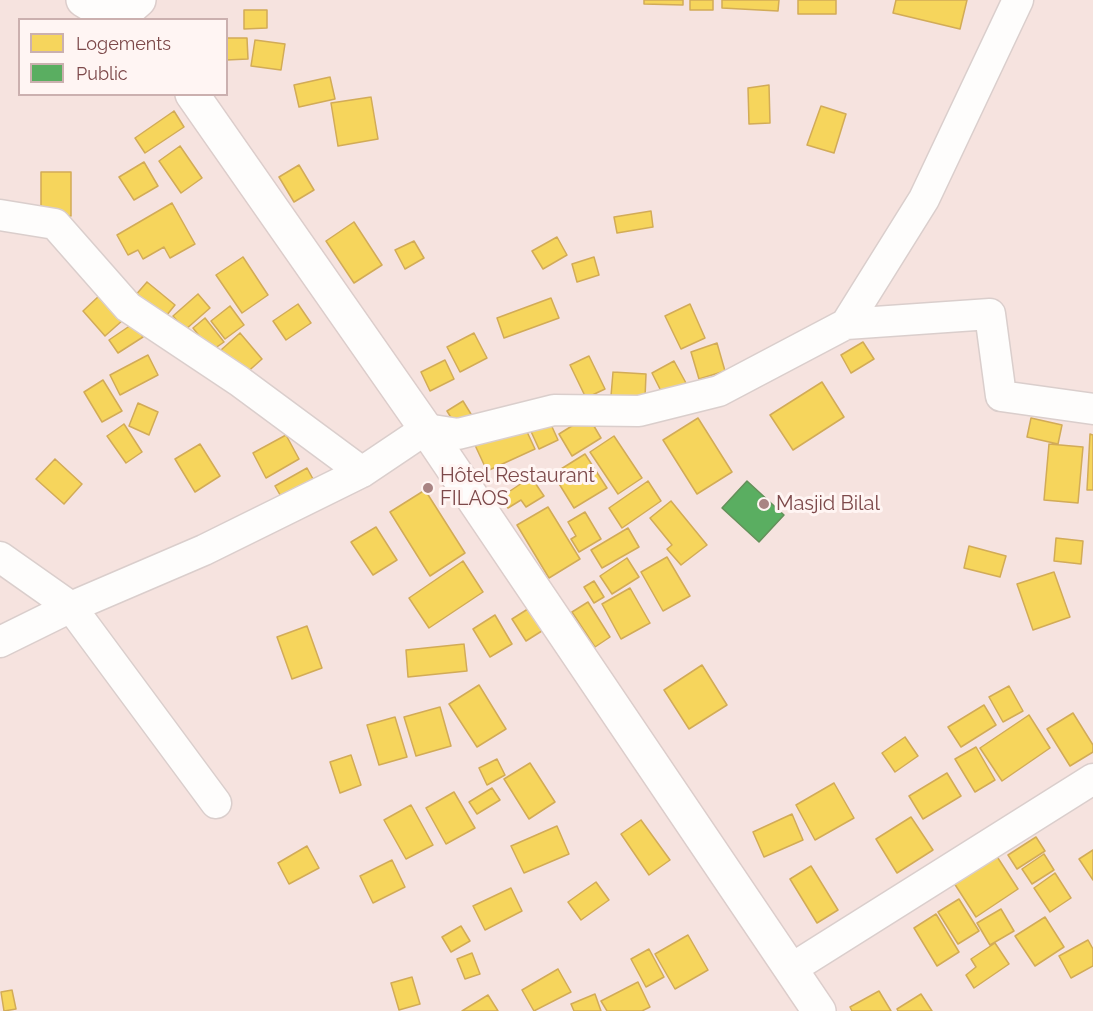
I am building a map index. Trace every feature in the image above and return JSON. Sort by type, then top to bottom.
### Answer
[{"type":"main road","points":[[83,0],[98,9],[137,9]]},
{"type":"main road","points":[[193,96],[426,429],[819,1011]]},
{"type":"street","points":[[846,324],[924,199],[1018,0]]},
{"type":"street","points":[[0,215],[55,224],[128,307],[239,381],[362,472]]},
{"type":"street","points":[[0,642],[70,607],[204,550],[362,472],[426,429],[458,434],[554,410],[639,411],[719,391],[846,324],[990,314],[1001,396],[1093,410]]},
{"type":"street","points":[[0,556],[70,607],[216,803]]},
{"type":"street","points":[[791,969],[1093,779]]},
{"type":"shaded area","points":[[0,0],[1093,0],[1093,1011],[0,1011]]},
{"type":"building: Logements","points":[[644,0],[683,0],[683,5],[644,4]]},
{"type":"building: Logements","points":[[690,0],[713,0],[713,10],[690,10]]},
{"type":"building: Logements","points":[[722,0],[779,0],[778,11],[722,8]]},
{"type":"building: Logements","points":[[798,0],[836,0],[836,14],[798,14]]},
{"type":"building: Logements","points":[[896,0],[967,0],[960,29],[893,13]]},
{"type":"building: Logements","points":[[244,10],[267,10],[267,28],[244,29]]},
{"type":"building: Logements","points":[[228,38],[247,38],[248,59],[228,60]]},
{"type":"building: Logements","points":[[255,40],[285,44],[281,70],[251,66]]},
{"type":"building: Logements","points":[[330,77],[335,99],[299,107],[294,85]]},
{"type":"building: Logements","points":[[769,85],[770,123],[749,124],[748,88]]},
{"type":"building: Logements","points":[[371,97],[378,139],[338,146],[331,103]]},
{"type":"building: Logements","points":[[821,106],[846,114],[834,153],[807,145]]},
{"type":"building: Logements","points":[[174,111],[184,127],[145,153],[135,138]]},
{"type":"building: Logements","points":[[180,146],[202,178],[181,193],[159,161]]},
{"type":"building: Logements","points":[[144,162],[158,186],[134,200],[119,177]]},
{"type":"building: Logements","points":[[299,165],[314,190],[294,202],[279,177]]},
{"type":"building: Logements","points":[[41,172],[71,172],[71,216],[41,216]]},
{"type":"building: Logements","points":[[172,203],[195,244],[170,258],[164,247],[143,259],[138,250],[128,255],[117,235]]},
{"type":"building: Logements","points":[[651,211],[653,227],[617,233],[614,217]]},
{"type":"building: Logements","points":[[354,222],[382,265],[354,283],[326,241]]},
{"type":"building: Logements","points":[[557,237],[567,255],[543,269],[532,251]]},
{"type":"building: Logements","points":[[414,241],[424,258],[405,269],[395,250]]},
{"type":"building: Logements","points":[[243,257],[268,295],[242,313],[216,275]]},
{"type":"building: Logements","points":[[594,257],[599,275],[577,282],[572,264]]},
{"type":"building: Logements","points":[[147,282],[175,305],[162,321],[134,297]]},
{"type":"building: Logements","points":[[198,294],[210,308],[185,330],[173,316]]},
{"type":"building: Logements","points":[[100,295],[123,320],[105,336],[83,311]]},
{"type":"building: Logements","points":[[551,298],[559,318],[504,338],[497,318]]},
{"type":"building: Logements","points":[[298,304],[311,323],[286,340],[273,321]]},
{"type":"building: Logements","points":[[690,304],[705,338],[681,349],[665,316]]},
{"type":"building: Logements","points":[[230,306],[244,325],[225,339],[211,321]]},
{"type":"building: Logements","points":[[205,318],[224,342],[211,351],[193,328]]},
{"type":"building: Logements","points":[[134,323],[143,337],[118,353],[109,340]]},
{"type":"building: Logements","points":[[240,333],[262,359],[243,376],[221,350]]},
{"type":"building: Logements","points":[[474,333],[487,358],[460,372],[447,347]]},
{"type":"building: Logements","points":[[863,342],[874,359],[851,373],[841,355]]},
{"type":"building: Logements","points":[[717,343],[725,371],[699,379],[691,352]]},
{"type":"building: Logements","points":[[148,355],[158,375],[120,395],[110,375]]},
{"type":"building: Logements","points":[[589,356],[605,389],[586,398],[570,365]]},
{"type":"building: Logements","points":[[445,360],[454,379],[430,391],[421,372]]},
{"type":"building: Logements","points":[[674,361],[686,383],[663,395],[652,373]]},
{"type":"building: Logements","points":[[613,372],[646,374],[645,398],[611,396]]},
{"type":"building: Logements","points":[[103,380],[122,411],[102,422],[84,392]]},
{"type":"building: Logements","points":[[822,382],[844,417],[793,450],[770,415]]},
{"type":"building: Logements","points":[[463,401],[474,419],[458,429],[447,411]]},
{"type":"building: Logements","points":[[138,403],[158,412],[149,435],[129,426]]},
{"type":"building: Logements","points":[[588,416],[601,438],[572,456],[559,434]]},
{"type":"building: Logements","points":[[548,418],[558,440],[539,449],[529,427]]},
{"type":"building: Logements","points":[[698,418],[732,472],[697,494],[663,440]]},
{"type":"building: Logements","points":[[1031,418],[1062,425],[1058,444],[1027,437]]},
{"type":"building: Logements","points":[[522,421],[535,449],[487,471],[474,443]]},
{"type":"building: Logements","points":[[124,424],[142,452],[126,463],[107,436]]},
{"type":"building: Logements","points":[[1090,434],[1093,435],[1093,490],[1087,490]]},
{"type":"building: Logements","points":[[286,435],[299,459],[266,478],[253,453]]},
{"type":"building: Logements","points":[[614,436],[642,478],[618,494],[590,452]]},
{"type":"building: Logements","points":[[200,444],[220,476],[195,492],[175,459]]},
{"type":"building: Logements","points":[[1049,444],[1083,447],[1078,503],[1044,500]]},
{"type":"building: Logements","points":[[585,454],[607,488],[574,508],[553,474]]},
{"type":"building: Logements","points":[[55,459],[82,484],[64,504],[36,479]]},
{"type":"building: Logements","points":[[307,468],[319,490],[287,507],[275,486]]},
{"type":"building: Logements","points":[[531,477],[544,496],[526,507],[521,500],[508,508],[501,497]]},
{"type":"building: Logements","points":[[648,481],[661,501],[622,528],[609,508]]},
{"type":"building: Logements","points":[[425,490],[465,553],[430,576],[390,512]]},
{"type":"building: Logements","points":[[671,501],[707,545],[681,565],[667,549],[672,545],[650,518]]},
{"type":"building: Logements","points":[[548,507],[580,559],[549,578],[517,525]]},
{"type":"building: Logements","points":[[585,512],[601,539],[579,552],[571,539],[576,536],[568,522]]},
{"type":"building: Logements","points":[[376,527],[397,560],[373,575],[351,542]]},
{"type":"building: Logements","points":[[628,528],[639,547],[602,568],[591,550]]},
{"type":"building: Logements","points":[[1056,538],[1083,541],[1081,564],[1054,561]]},
{"type":"building: Logements","points":[[969,546],[1006,556],[1000,577],[964,568]]},
{"type":"building: Logements","points":[[667,557],[690,596],[663,611],[641,572]]},
{"type":"building: Logements","points":[[627,558],[639,577],[612,594],[600,576]]},
{"type":"building: Logements","points":[[463,561],[483,592],[429,628],[409,598]]},
{"type":"building: Logements","points":[[1054,572],[1070,617],[1033,630],[1017,584]]},
{"type":"building: Logements","points":[[594,581],[604,597],[594,603],[584,587]]},
{"type":"building: Logements","points":[[630,588],[650,623],[621,639],[602,604]]},
{"type":"building: Logements","points":[[588,602],[610,637],[595,647],[572,612]]},
{"type":"building: Logements","points":[[531,607],[545,629],[526,641],[512,619]]},
{"type":"building: Logements","points":[[495,615],[512,644],[490,657],[473,629]]},
{"type":"building: Logements","points":[[307,626],[322,668],[292,679],[277,637]]},
{"type":"building: Logements","points":[[464,644],[467,671],[408,677],[406,650]]},
{"type":"building: Logements","points":[[702,665],[727,705],[689,729],[664,690]]},
{"type":"building: Logements","points":[[479,685],[506,729],[477,747],[449,704]]},
{"type":"building: Logements","points":[[1009,686],[1023,711],[1003,722],[989,697]]},
{"type":"building: Logements","points":[[984,705],[996,725],[961,747],[948,727]]},
{"type":"building: Logements","points":[[440,707],[451,746],[416,756],[404,717]]},
{"type":"building: Logements","points":[[1073,713],[1093,745],[1093,752],[1070,766],[1047,729]]},
{"type":"building: Logements","points":[[1029,715],[1050,748],[1002,781],[980,748]]},
{"type":"building: Logements","points":[[395,717],[407,757],[379,765],[367,725]]},
{"type":"building: Logements","points":[[905,737],[918,756],[895,772],[882,753]]},
{"type":"building: Logements","points":[[976,747],[995,780],[975,792],[955,759]]},
{"type":"building: Logements","points":[[351,755],[361,785],[340,793],[330,762]]},
{"type":"building: Logements","points":[[497,759],[505,775],[487,785],[479,768]]},
{"type":"building: Logements","points":[[530,763],[555,802],[529,819],[504,779]]},
{"type":"building: Logements","points":[[947,773],[961,796],[923,819],[909,796]]},
{"type":"building: Logements","points":[[834,783],[854,818],[815,840],[796,805]]},
{"type":"building: Logements","points":[[492,788],[500,800],[477,814],[469,802]]},
{"type":"building: Logements","points":[[454,792],[475,828],[446,844],[426,808]]},
{"type":"building: Logements","points":[[411,805],[433,845],[406,859],[384,820]]},
{"type":"building: Logements","points":[[792,814],[803,840],[764,857],[753,832]]},
{"type":"building: Logements","points":[[911,817],[933,850],[897,873],[876,839]]},
{"type":"building: Logements","points":[[641,820],[670,860],[649,875],[621,834]]},
{"type":"building: Logements","points":[[557,826],[569,854],[524,873],[511,846]]},
{"type":"building: Logements","points":[[1036,837],[1045,851],[1017,869],[1008,855]]},
{"type":"building: Logements","points":[[307,846],[319,868],[289,884],[278,863]]},
{"type":"building: Logements","points":[[1093,850],[1093,880],[1079,859]]},
{"type":"building: Logements","points":[[1044,854],[1054,870],[1032,884],[1022,869]]},
{"type":"building: Logements","points":[[996,855],[1018,889],[976,917],[954,883]]},
{"type":"building: Logements","points":[[392,860],[405,887],[373,903],[360,876]]},
{"type":"building: Logements","points":[[811,866],[838,910],[817,923],[790,879]]},
{"type":"building: Logements","points":[[1055,873],[1071,898],[1050,912],[1034,888]]},
{"type":"building: Logements","points":[[596,882],[609,900],[581,920],[568,902]]},
{"type":"building: Logements","points":[[511,888],[522,911],[485,930],[473,906]]},
{"type":"building: Logements","points":[[959,899],[979,931],[958,944],[938,912]]},
{"type":"building: Logements","points":[[1001,909],[1014,931],[990,945],[977,923]]},
{"type":"building: Logements","points":[[936,914],[959,952],[937,966],[914,928]]},
{"type":"building: Logements","points":[[1045,917],[1064,947],[1035,966],[1015,936]]},
{"type":"building: Logements","points":[[461,926],[470,941],[451,952],[442,937]]},
{"type":"building: Logements","points":[[688,935],[708,970],[675,989],[655,954]]},
{"type":"building: Logements","points":[[1088,940],[1093,949],[1093,966],[1071,978],[1059,956]]},
{"type":"building: Logements","points":[[995,943],[1009,964],[974,988],[966,975],[976,967],[971,959]]},
{"type":"building: Logements","points":[[649,949],[664,977],[646,987],[631,959]]},
{"type":"building: Logements","points":[[472,953],[480,974],[465,979],[457,959]]},
{"type":"building: Logements","points":[[558,969],[571,992],[534,1011],[522,990]]},
{"type":"building: Logements","points":[[412,977],[420,1004],[399,1010],[391,983]]},
{"type":"building: Logements","points":[[638,982],[650,1007],[642,1011],[607,1011],[601,1001]]},
{"type":"building: Logements","points":[[12,990],[16,1009],[4,1011],[1,992]]},
{"type":"building: Logements","points":[[879,991],[891,1011],[852,1011],[850,1007]]},
{"type":"building: Logements","points":[[595,994],[601,1011],[574,1011],[571,1004]]},
{"type":"building: Logements","points":[[921,994],[932,1011],[898,1011],[897,1009]]},
{"type":"building: Logements","points":[[488,995],[498,1011],[462,1011]]},
{"type":"building: Public","points":[[747,481],[784,515],[759,542],[722,508]]},
{"type":"place","name":"Hôtel Restaurant FILAOS","points":[[428,488]]},
{"type":"place","name":"Masjid Bilal","points":[[764,504]]}]
